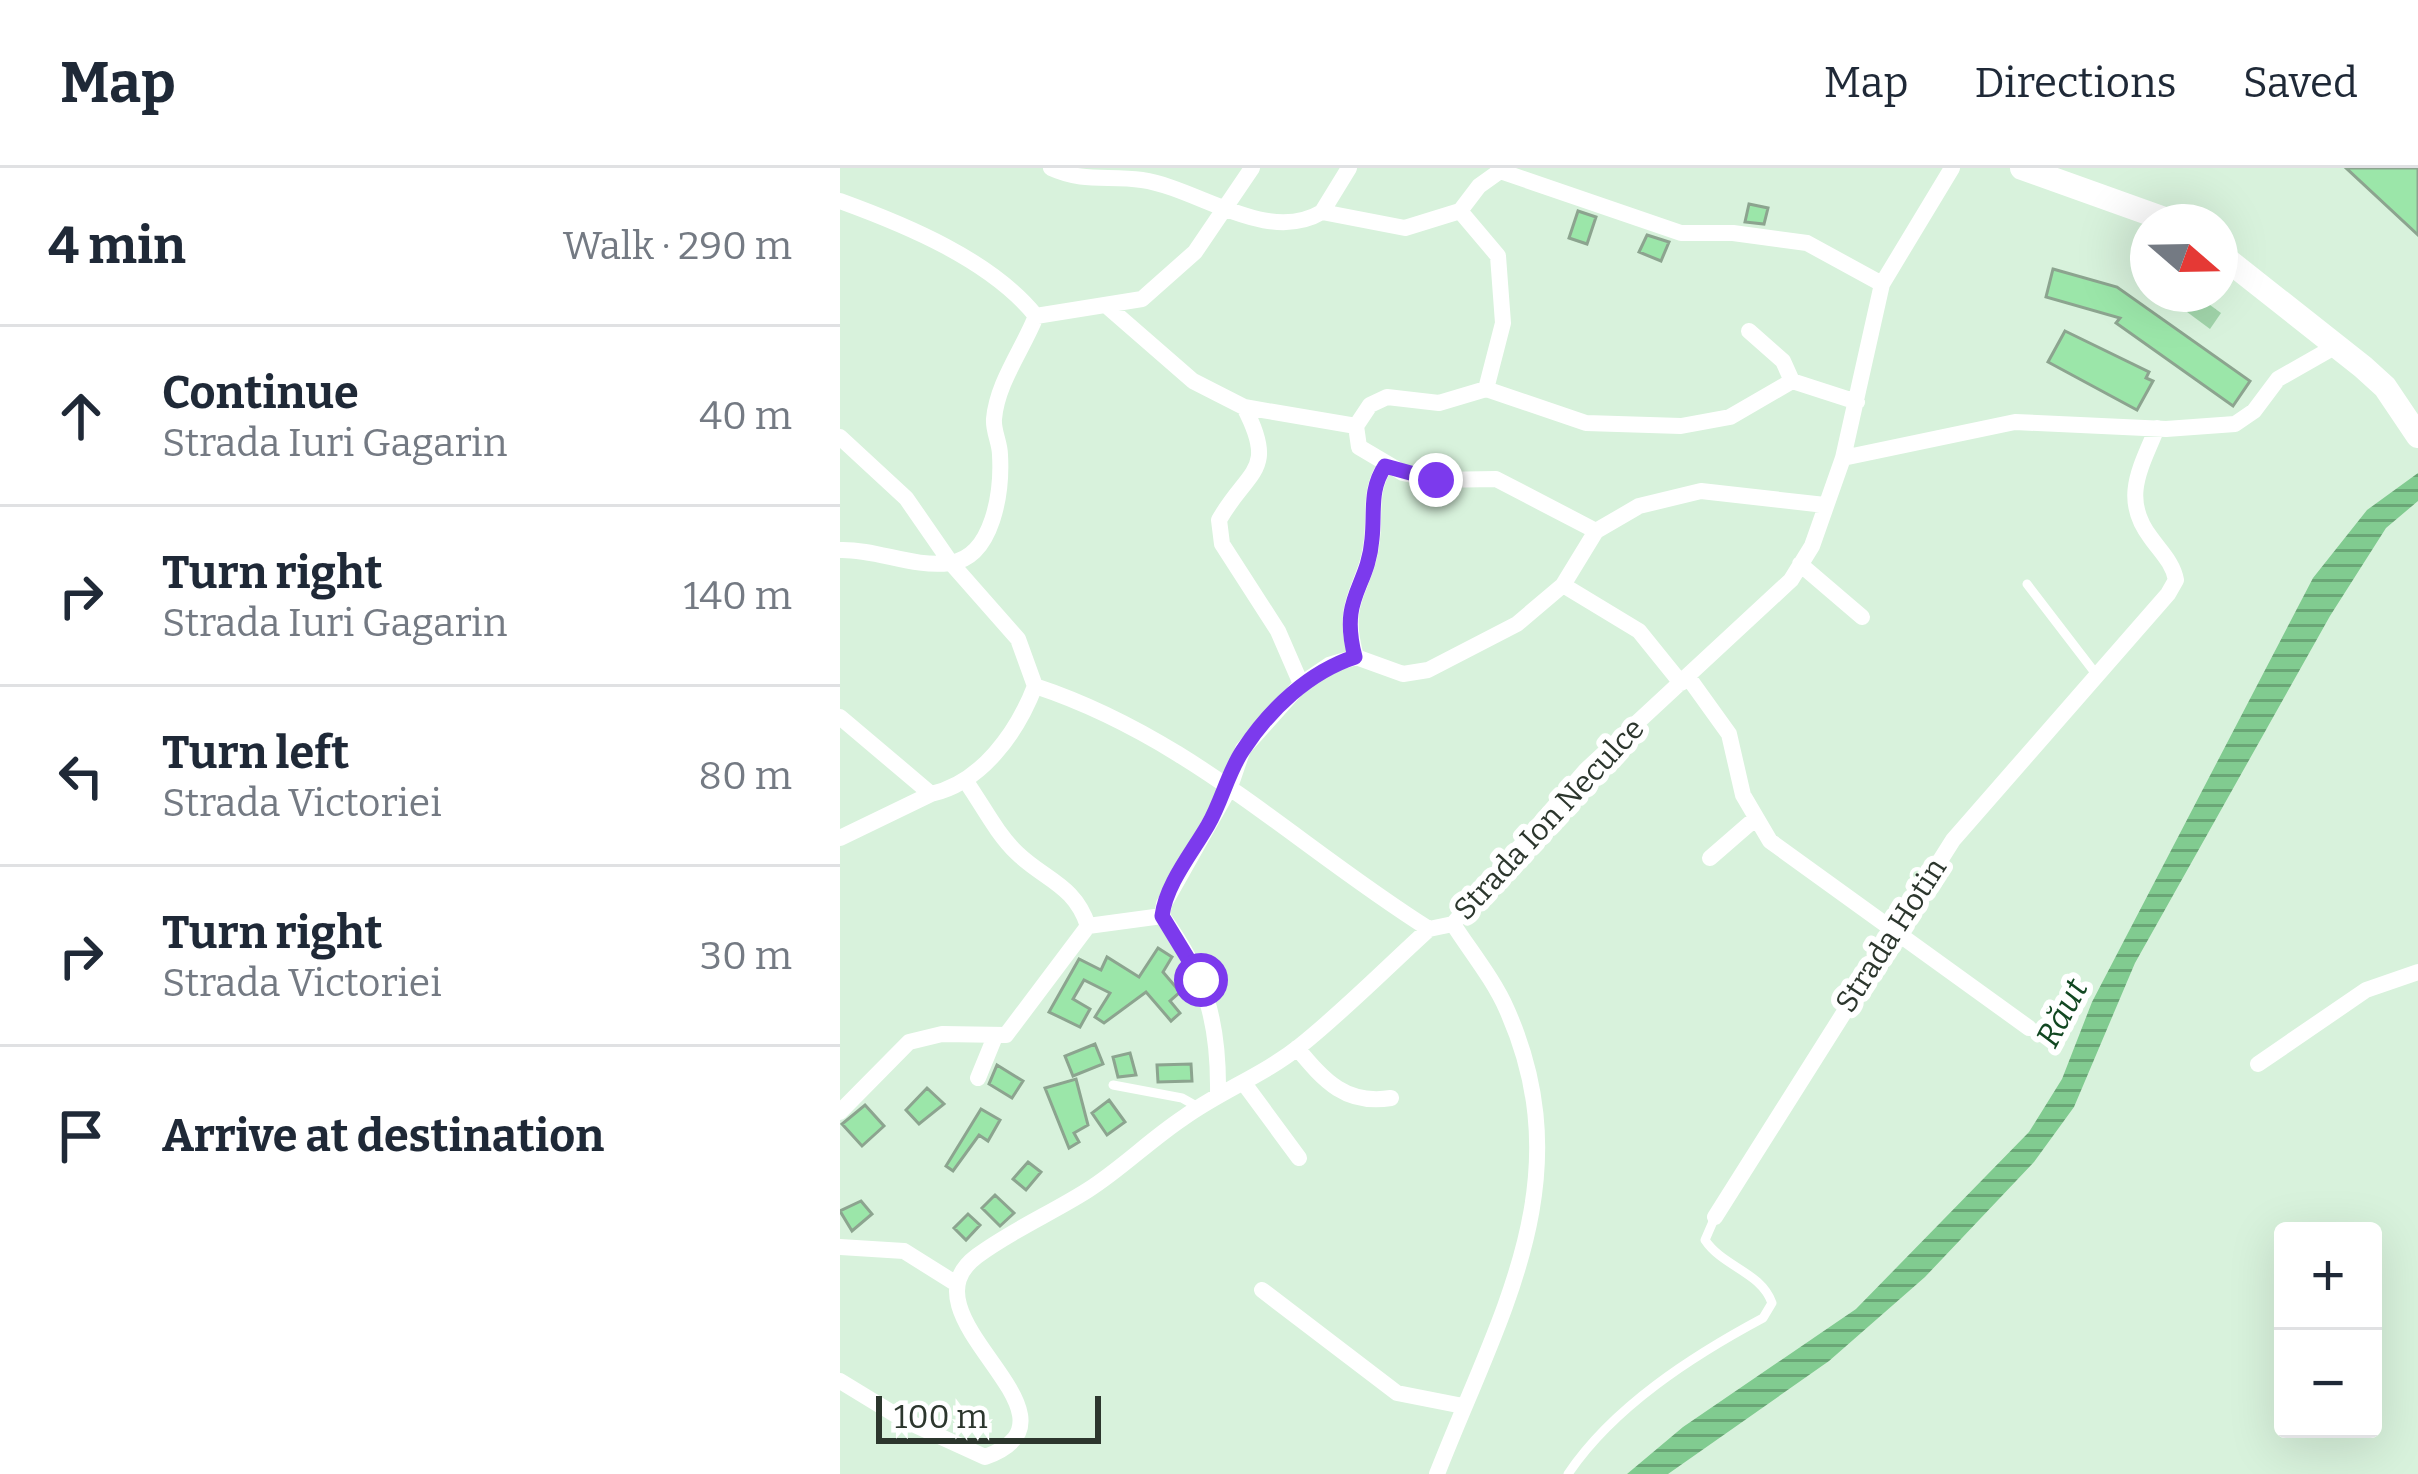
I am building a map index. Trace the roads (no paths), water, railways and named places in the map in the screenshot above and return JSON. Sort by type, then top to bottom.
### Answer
[{"type":"main road","points":[[2022,168],[2130,207]]},
{"type":"main road","points":[[2238,268],[2391,396],[2418,436]]},
{"type":"street","points":[[1051,168],[1077,180],[1123,174],[1285,223],[1322,212],[1405,227],[1460,211],[1496,170],[1681,233],[1807,243],[1882,284]]},
{"type":"street","points":[[840,550],[951,563],[976,550],[996,506],[1000,452],[993,422],[1001,389],[1036,316],[1078,305],[1108,307],[1142,298],[1177,272],[1252,168]]},
{"type":"street","points":[[1322,212],[1349,168]]},
{"type":"street","name":"Strada Ion Neculce","points":[[955,1282],[975,1257],[1091,1188],[1218,1093],[1297,1048],[1429,929],[1454,924],[1586,770],[1777,598],[1800,564],[1844,458],[1882,284],[1952,168]]},
{"type":"street","points":[[840,201],[954,254],[1024,301],[1036,316]]},
{"type":"street","points":[[1460,211],[1498,256],[1503,322],[1486,389]]},
{"type":"street","points":[[1108,307],[1192,381],[1244,407],[1356,426]]},
{"type":"street","points":[[1749,331],[1770,346],[1792,381],[1857,402]]},
{"type":"street","points":[[1844,458],[2014,422],[2157,428],[2235,424],[2254,411],[2278,379],[2336,346]]},
{"type":"street","points":[[1596,531],[1496,479],[1436,480],[1385,466],[1359,446],[1356,426],[1370,405],[1387,397],[1439,403],[1486,389],[1586,423],[1642,427],[1730,417],[1792,381]]},
{"type":"street","points":[[1244,407],[1261,439],[1259,465],[1219,520],[1222,544],[1278,631],[1301,684]]},
{"type":"street","name":"Strada Hotin","points":[[1715,1217],[1953,840],[2176,580],[2174,568],[2136,518],[2132,498],[2157,428]]},
{"type":"street","points":[[840,437],[906,498],[951,563],[1018,639],[1035,686],[1024,713],[967,783],[931,794],[840,838]]},
{"type":"street","points":[[1355,657],[1348,628],[1352,593],[1372,543],[1374,488],[1385,466]]},
{"type":"street","points":[[1162,916],[1168,895],[1230,788],[1243,749],[1301,684],[1329,665],[1355,657],[1403,674],[1428,670],[1517,624],[1563,585],[1596,531],[1639,506],[1679,493],[1758,494],[1825,506]]},
{"type":"street","points":[[1800,564],[1862,617]]},
{"type":"street","points":[[1563,585],[1640,631],[1729,734],[1743,796],[1770,841],[2029,1028]]},
{"type":"street","points":[[1035,686],[1090,704],[1168,744],[1364,888],[1429,929]]},
{"type":"street","points":[[840,717],[931,794]]},
{"type":"street","points":[[967,783],[1019,856],[1065,886],[1082,907],[1088,926]]},
{"type":"street","points":[[1710,858],[1756,818]]},
{"type":"street","points":[[840,1112],[909,1042],[942,1034],[994,1039],[1014,1028],[1088,926],[1162,916]]},
{"type":"street","points":[[1162,916],[1185,949],[1214,1015],[1218,1093]]},
{"type":"street","points":[[1437,1474],[1529,1233],[1540,1178],[1536,1107],[1526,1056],[1505,1004],[1454,924]]},
{"type":"street","points":[[2258,1064],[2366,990],[2418,972]]},
{"type":"street","points":[[978,1078],[994,1039]]},
{"type":"street","points":[[1297,1048],[1356,1100],[1391,1098]]},
{"type":"street","points":[[1244,1082],[1299,1158]]},
{"type":"street","points":[[840,1247],[904,1251],[955,1282],[975,1340],[1020,1405],[1022,1426],[1008,1449],[986,1457],[950,1444],[840,1381]]},
{"type":"street","points":[[1262,1290],[1397,1393],[1463,1406]]},
{"type":"lane","points":[[2027,584],[2096,674]]},
{"type":"lane","points":[[1113,1085],[1182,1098],[1198,1107]]},
{"type":"lane","points":[[1568,1474],[1588,1445],[1670,1375],[1763,1318],[1772,1303],[1767,1288],[1714,1253],[1705,1240],[1715,1217]]},
{"type":"water label","name":"Răut","points":[[2062,1013]]}]
